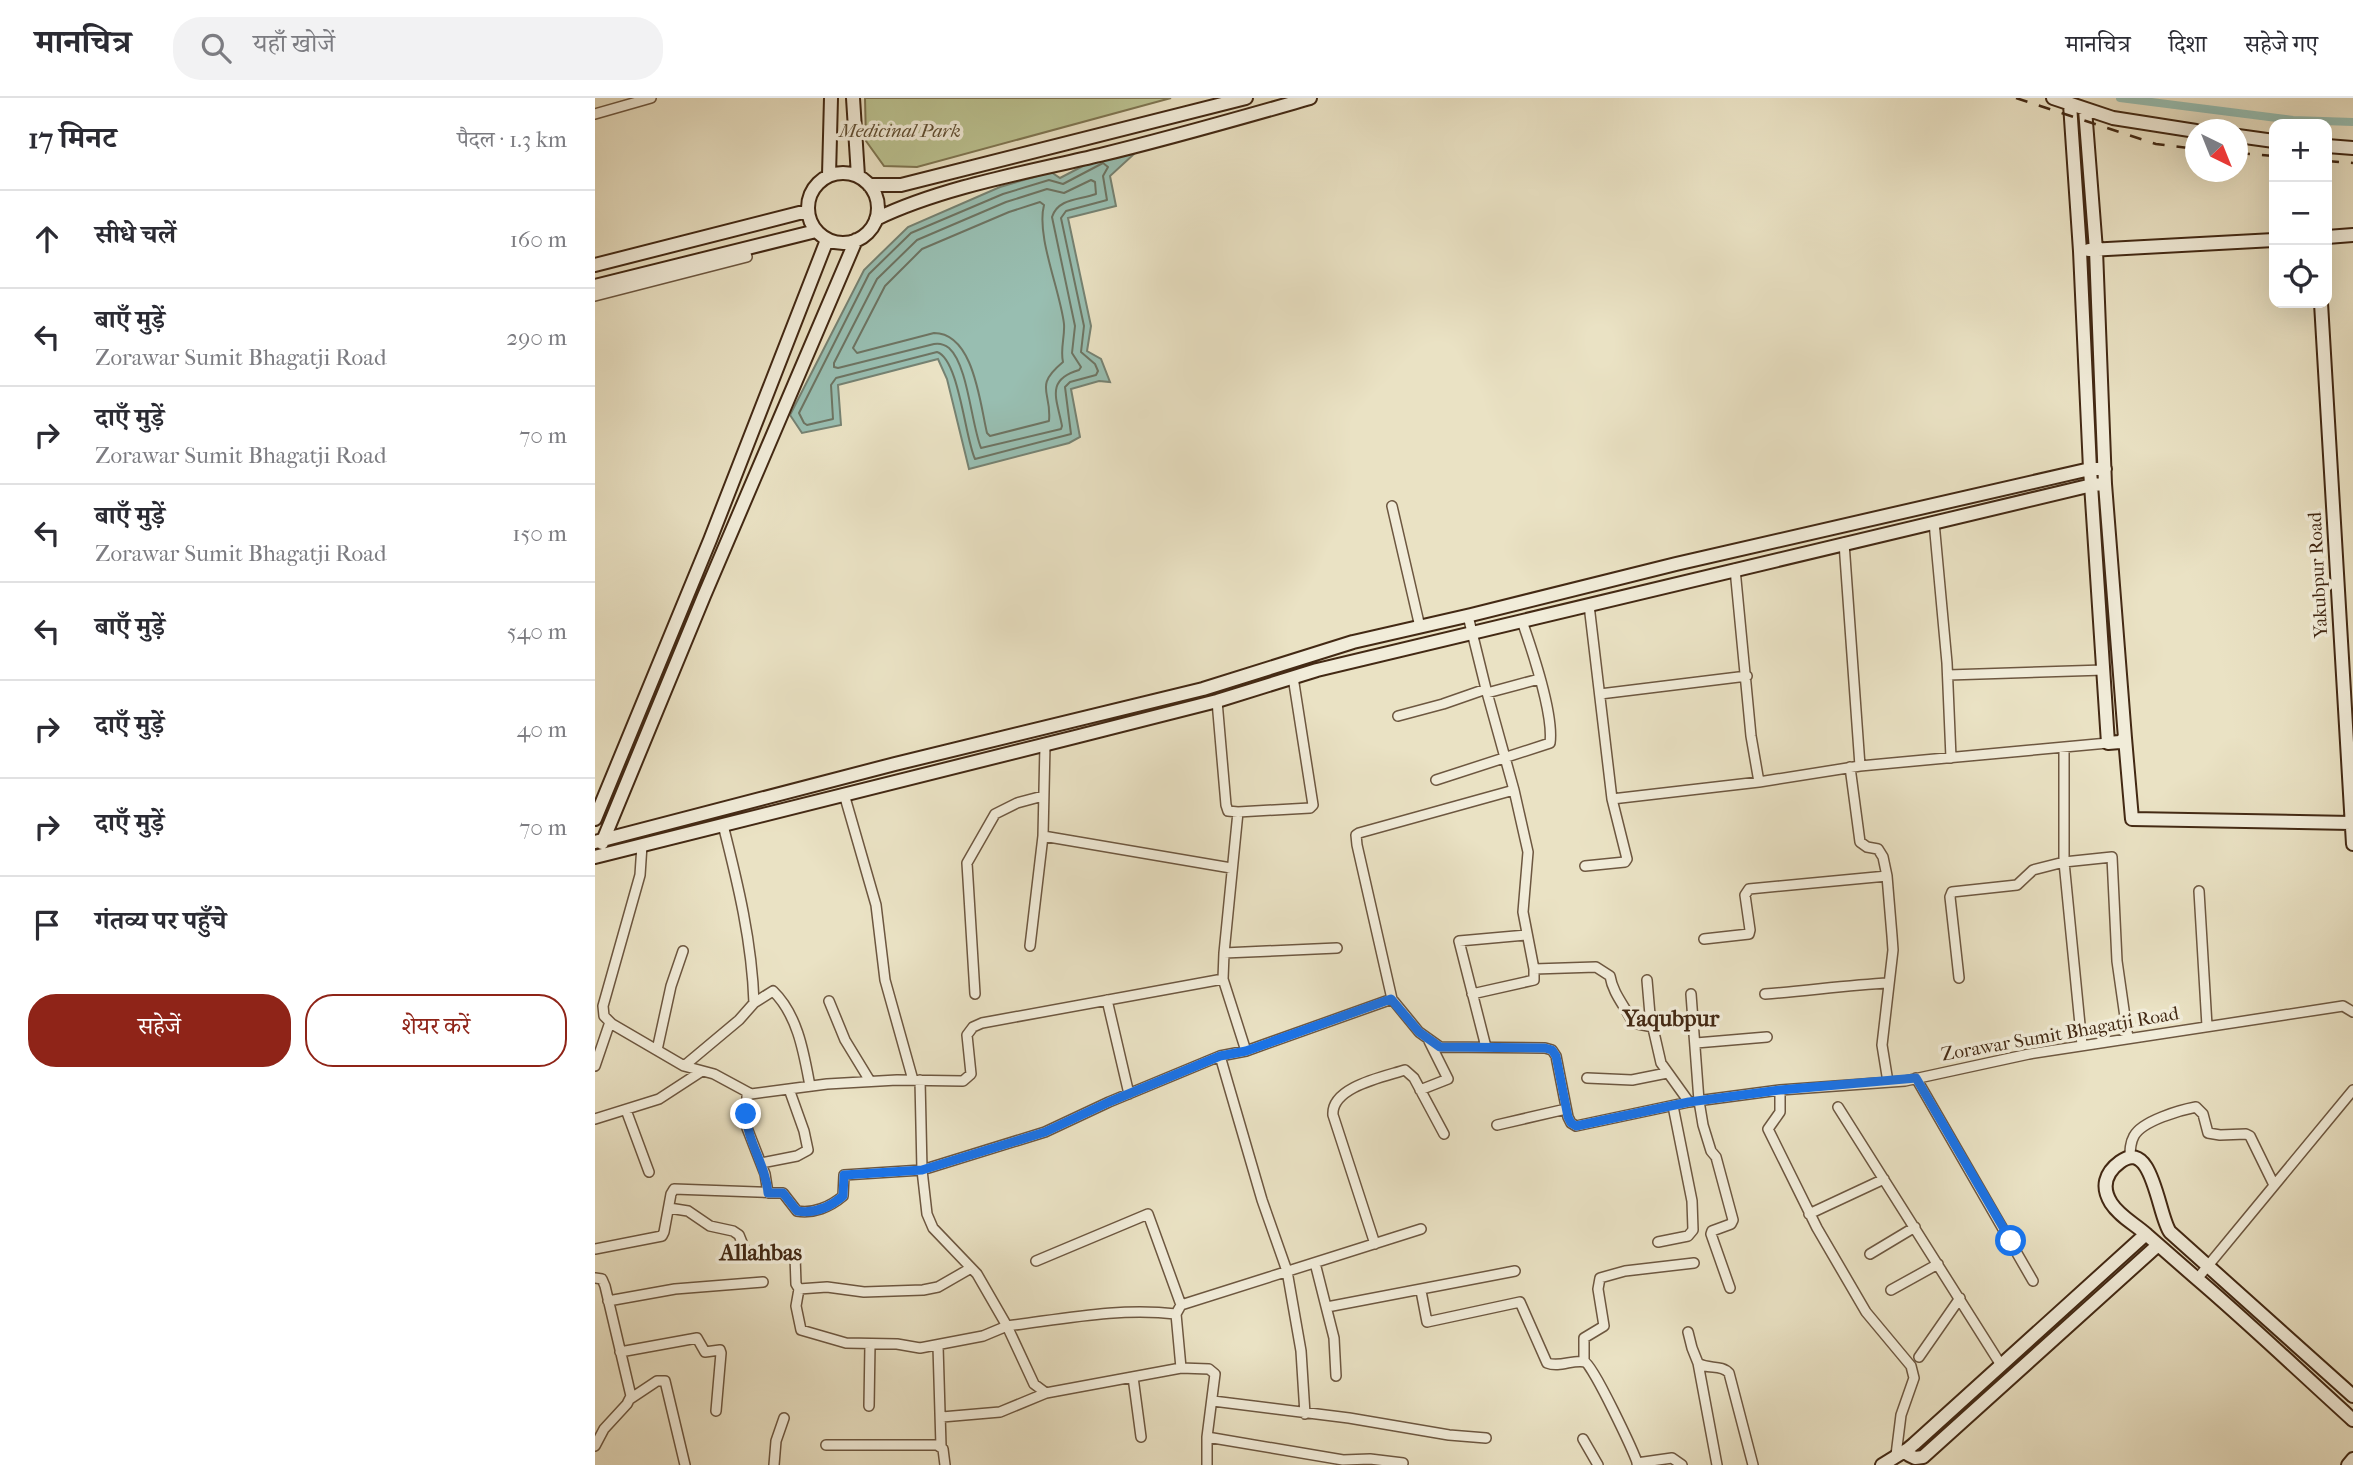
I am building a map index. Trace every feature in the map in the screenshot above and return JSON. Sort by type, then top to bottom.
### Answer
[{"type":"street","points":[[595,114],[651,98]]},
{"type":"street","points":[[829,175],[831,98]]},
{"type":"street","points":[[853,98],[858,176]]},
{"type":"street","points":[[869,185],[911,183],[1247,98]]},
{"type":"street","points":[[876,219],[904,206],[1009,176],[1150,143],[1310,98]]},
{"type":"street","points":[[2053,98],[2113,118],[2185,129]]},
{"type":"street","points":[[2070,104],[2090,469],[2099,485],[2132,819],[2351,823]]},
{"type":"street","points":[[2085,109],[2096,250],[2105,469],[2099,485],[2108,743]]},
{"type":"street","points":[[2248,137],[2269,140]]},
{"type":"street","points":[[2332,146],[2353,148]]},
{"type":"street","points":[[843,173],[858,176],[869,185],[878,205],[876,219],[868,232],[856,240],[842,243],[828,240],[816,231],[807,211],[812,190],[829,175],[843,173]]},
{"type":"street","points":[[595,265],[807,211]]},
{"type":"street","points":[[595,286],[816,231]]},
{"type":"street","points":[[2332,237],[2353,235]]},
{"type":"street","points":[[595,819],[710,540],[828,240]]},
{"type":"street","points":[[856,240],[600,840],[596,857],[1212,702],[1293,677],[1844,543],[2099,485]]},
{"type":"street","points":[[2080,251],[2269,240]]},
{"type":"street","points":[[595,296],[747,257],[744,248]]},
{"type":"street","name":"Yakubpur Road","points":[[2321,308],[2353,844]]},
{"type":"street","points":[[600,840],[1203,689],[1353,642],[1677,564],[2090,469],[2105,469]]},
{"type":"street","points":[[1392,506],[1420,627]]},
{"type":"street","points":[[1934,522],[1948,675],[1951,758]]},
{"type":"street","points":[[1844,543],[1860,842],[1867,847],[1878,849],[1883,857],[1887,876],[1892,950],[1882,1045],[1888,1082]]},
{"type":"street","points":[[1735,569],[1751,736],[1759,782]]},
{"type":"street","points":[[2338,585],[2353,584]]},
{"type":"street","points":[[1585,866],[1627,860],[1612,799],[1589,605]]},
{"type":"street","points":[[1468,616],[1528,852],[1523,912],[1534,969],[1534,980],[1472,994]]},
{"type":"street","points":[[1436,780],[1550,743],[1539,679],[1522,621]]},
{"type":"street","points":[[1948,675],[2104,670]]},
{"type":"street","points":[[1600,694],[1747,676]]},
{"type":"street","points":[[1203,689],[1212,702],[1228,811],[1310,808],[1313,805],[1293,677]]},
{"type":"street","points":[[1398,716],[1539,679]]},
{"type":"street","points":[[1612,799],[1759,782],[1855,766],[2064,748],[2120,742],[2125,738]]},
{"type":"street","points":[[1030,946],[1042,836],[1045,745]]},
{"type":"street","points":[[2064,748],[2064,862],[2082,1045]]},
{"type":"street","points":[[1497,1125],[1566,1109],[1556,1056],[1552,1050],[1545,1048],[1440,1047],[1428,1039],[1391,999],[1356,835],[1514,790]]},
{"type":"street","points":[[844,794],[876,905],[885,980],[916,1080],[927,1214],[933,1228],[977,1274],[1007,1326],[1034,1384],[1046,1393]]},
{"type":"street","points":[[975,994],[967,863],[995,814],[1017,803],[1043,796]]},
{"type":"street","points":[[1238,812],[1223,979],[1246,1051]]},
{"type":"street","points":[[723,825],[743,905],[754,981],[754,1003]]},
{"type":"street","points":[[1042,836],[1231,868]]},
{"type":"street","points":[[642,845],[640,875],[599,1012],[610,1022],[684,1066],[718,1076],[747,1093],[870,1081],[963,1081],[969,1077],[971,1070],[967,1035],[973,1027],[982,1023],[1223,979]]},
{"type":"street","points":[[1959,978],[1952,892],[2017,885],[2033,870],[2064,862],[2112,857],[2117,961],[2128,1038]]},
{"type":"street","points":[[1705,939],[1749,934],[1745,895],[1749,889],[1887,876]]},
{"type":"street","points":[[2199,891],[2207,1026]]},
{"type":"street","points":[[1486,1047],[1459,941],[1527,935]]},
{"type":"street","points":[[1224,953],[1337,948]]},
{"type":"street","points":[[657,1050],[671,986],[683,951]]},
{"type":"street","points":[[1534,969],[1596,967],[1611,976],[1613,992],[1622,1000],[1633,1023],[1653,1027]]},
{"type":"street","points":[[1647,980],[1661,1063],[1694,1101]]},
{"type":"street","points":[[1765,995],[1825,990],[1841,985],[1889,983]]},
{"type":"street","points":[[684,1066],[739,1020],[754,1003],[773,991],[790,1017],[802,1044],[810,1086]]},
{"type":"street","points":[[1691,994],[1696,1043],[1694,1101],[1716,1157],[1733,1220],[1731,1224],[1711,1233],[1730,1288]]},
{"type":"street","points":[[595,1249],[662,1236],[671,1194],[677,1189],[783,1193],[797,1211],[810,1212],[829,1206],[843,1196],[844,1175],[922,1170],[1045,1132],[1220,1056],[1246,1051],[1391,999]]},
{"type":"street","points":[[1107,1000],[1129,1094]]},
{"type":"street","points":[[829,1001],[839,1027],[870,1081]]},
{"type":"street","name":"Zorawar Sumit Bhagatji Road","points":[[1566,1109],[1571,1123],[1576,1126],[1694,1101],[1916,1078],[2082,1045],[2343,1006],[2353,1012]]},
{"type":"street","points":[[595,1066],[610,1022]]},
{"type":"street","points":[[1696,1043],[1767,1037]]},
{"type":"street","points":[[1420,1090],[1448,1079],[1428,1039]]},
{"type":"street","points":[[1220,1056],[1262,1200],[1287,1271],[1301,1351],[1305,1414]]},
{"type":"street","points":[[1375,1244],[1333,1115],[1334,1103],[1355,1086],[1405,1070],[1410,1072],[1444,1133]]},
{"type":"street","points":[[595,1119],[666,1096],[702,1071]]},
{"type":"street","points":[[1587,1078],[1632,1080],[1667,1073]]},
{"type":"street","points":[[1916,1078],[2033,1281]]},
{"type":"street","points":[[761,1163],[797,1156],[808,1150],[789,1089]]},
{"type":"street","points":[[1780,1090],[1780,1112],[1768,1129],[1809,1214],[1866,1312],[1911,1366],[1914,1378],[1901,1415],[1902,1452]]},
{"type":"street","points":[[2197,1279],[2353,1090]]},
{"type":"street","points":[[747,1093],[747,1128],[767,1179],[768,1193]]},
{"type":"street","points":[[1658,1242],[1688,1236],[1693,1230],[1692,1201],[1673,1106]]},
{"type":"street","points":[[1838,1107],[2001,1365]]},
{"type":"street","points":[[2130,1158],[2130,1143],[2139,1129],[2155,1120],[2196,1107],[2203,1114],[2208,1133],[2250,1136],[2274,1185]]},
{"type":"street","points":[[626,1110],[649,1172]]},
{"type":"street","points":[[2353,1396],[2169,1232],[2164,1224],[2152,1175],[2145,1164],[2136,1158],[2126,1158],[2111,1171],[2104,1182],[2105,1190],[2111,1203],[2125,1219],[2146,1234],[2353,1420]]},
{"type":"street","points":[[1809,1214],[1884,1179]]},
{"type":"street","points":[[669,1208],[688,1211],[710,1226],[733,1231],[739,1235],[748,1252],[795,1256],[796,1284],[799,1289],[796,1306],[801,1330],[841,1342],[897,1344],[913,1348],[983,1336],[1007,1326],[1178,1309],[1421,1229]]},
{"type":"street","points":[[1036,1261],[1148,1214],[1178,1309],[1181,1368]]},
{"type":"street","points":[[1870,1254],[1915,1227]]},
{"type":"street","points":[[1882,1465],[1902,1452],[2146,1234]]},
{"type":"street","points":[[1902,1452],[1915,1458],[1923,1457],[2158,1245]]},
{"type":"street","points":[[1315,1263],[1334,1338],[1336,1376]]},
{"type":"street","points":[[1682,1465],[1668,1458],[1638,1464],[1594,1371],[1584,1362],[1584,1338],[1604,1326],[1598,1289],[1600,1278],[1625,1271],[1694,1263]]},
{"type":"street","points":[[1891,1290],[1938,1264]]},
{"type":"street","points":[[799,1289],[827,1287],[877,1292],[928,1290],[971,1268]]},
{"type":"street","points":[[1327,1307],[1515,1271]]},
{"type":"street","points":[[595,1278],[603,1281],[630,1399]]},
{"type":"street","points":[[608,1301],[675,1289],[763,1282]]},
{"type":"street","points":[[1421,1291],[1427,1322],[1520,1302],[1547,1363],[1557,1365],[1584,1362]]},
{"type":"street","points":[[1919,1357],[1960,1298]]},
{"type":"street","points":[[1688,1332],[1698,1363],[1717,1465]]},
{"type":"street","points":[[620,1352],[696,1338],[700,1339],[705,1352],[720,1350],[716,1411]]},
{"type":"street","points":[[869,1406],[870,1344]]},
{"type":"street","points":[[937,1346],[942,1417],[941,1446],[945,1465]]},
{"type":"street","points":[[1698,1363],[1722,1368],[1729,1373],[1753,1465]]},
{"type":"street","points":[[942,1417],[1000,1412],[1046,1393],[1181,1368],[1213,1370],[1215,1374],[1207,1437],[1207,1465]]},
{"type":"street","points":[[1133,1377],[1141,1437]]},
{"type":"street","points":[[595,1446],[604,1429],[630,1399],[657,1381],[665,1381],[685,1465]]},
{"type":"street","points":[[1213,1401],[1486,1438]]},
{"type":"street","points":[[773,1465],[776,1441],[784,1418]]},
{"type":"street","points":[[1207,1437],[1343,1460],[1370,1459],[1403,1463]]},
{"type":"street","points":[[1583,1438],[1598,1465]]},
{"type":"street","points":[[825,1445],[941,1446]]},
{"type":"street","points":[[2348,1465],[2353,1459]]},
{"type":"green space","name":"Medicinal Park","points":[[865,98],[1171,98],[917,167],[884,166],[866,141]]},
{"type":"water","points":[[1106,154],[1134,154],[1110,176],[1116,206],[1068,218],[1091,326],[1087,351],[1101,359],[1110,382],[1099,381],[1071,389],[1080,437],[1069,443],[969,469],[947,379],[938,359],[838,385],[841,425],[802,433],[790,415],[864,270],[908,227],[1000,187],[1051,172],[1060,178]]},
{"type":"waterway","points":[[2120,98],[2293,120],[2353,122]]},
{"type":"railway","points":[[2016,98],[2156,144],[2185,148]]},
{"type":"railway","points":[[2248,154],[2269,156]]},
{"type":"railway","points":[[2332,161],[2353,163]]},
{"type":"district","name":"Yaqubpur","points":[[1671,1018]]},
{"type":"district","name":"Allahbas","points":[[761,1252]]},
{"type":"route","points":[[746,1114],[747,1128],[767,1179],[768,1193],[783,1193],[797,1211],[810,1212],[829,1206],[843,1196],[844,1175],[922,1170],[1045,1132],[1220,1056],[1246,1051],[1391,999],[1419,1032],[1440,1047],[1552,1050],[1556,1056],[1568,1117],[1576,1126],[1689,1102],[1780,1090],[1916,1078],[2011,1241]]}]
